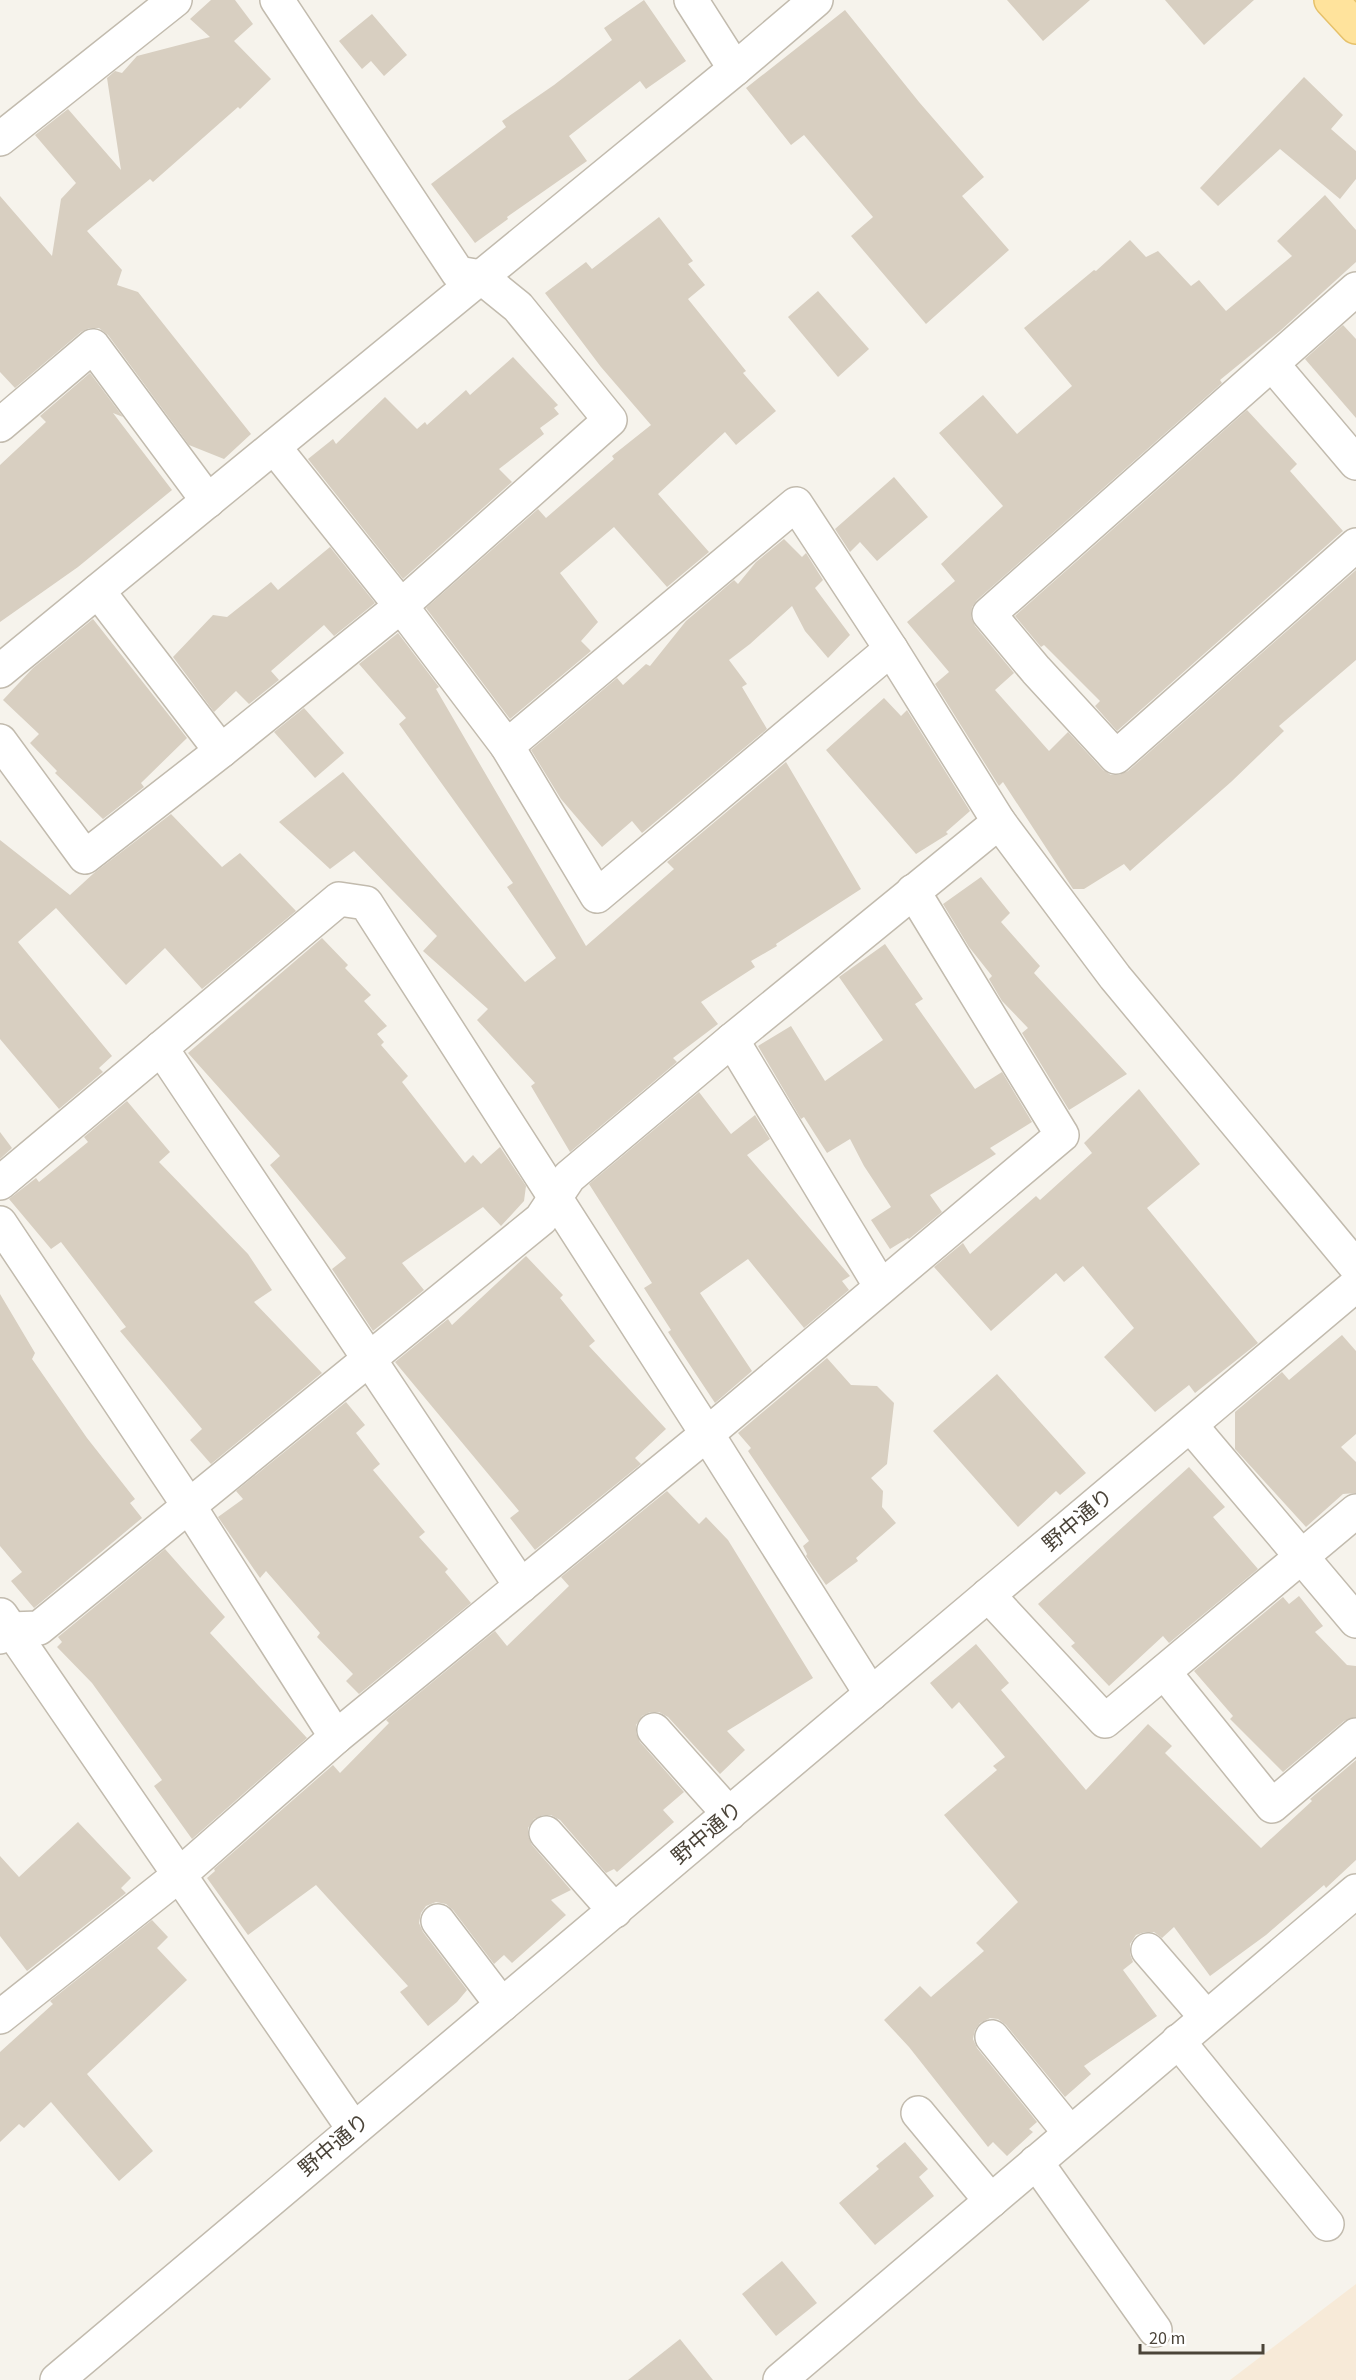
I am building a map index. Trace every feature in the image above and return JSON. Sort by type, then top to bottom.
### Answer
[{"type":"main road","points":[[1331,0],[1356,27]]},
{"type":"street","points":[[0,139],[174,0]]},
{"type":"street","points":[[0,741],[85,857],[401,606],[610,420],[518,307],[481,277],[458,273],[277,0]]},
{"type":"street","points":[[691,0],[735,69]]},
{"type":"street","points":[[0,671],[735,69],[816,0]]},
{"type":"street","points":[[1356,290],[989,614],[1036,670],[1116,757],[1356,545]]},
{"type":"street","points":[[0,424],[93,346],[208,501]]},
{"type":"street","points":[[1272,364],[1356,463]]},
{"type":"street","points":[[274,447],[401,606],[507,746],[597,896],[891,649]]},
{"type":"street","points":[[507,746],[796,504],[891,649],[999,822],[1115,977],[1356,1267]]},
{"type":"street","points":[[98,591],[221,751]]},
{"type":"street","points":[[4,1627],[39,1628],[541,1219],[569,1177],[732,1040],[999,822]]},
{"type":"street","points":[[4,2005],[178,1876],[336,1737],[707,1434],[1062,1135],[913,891]]},
{"type":"street","points":[[0,1183],[339,899],[366,903],[707,1434],[871,1695]]},
{"type":"street","points":[[732,1040],[881,1287]]},
{"type":"street","points":[[161,1048],[520,1586]]},
{"type":"street","points":[[0,1223],[189,1506],[336,1737]]},
{"type":"street","name":"野中通り","points":[[57,2380],[353,2128],[615,1911],[1356,1285]]},
{"type":"street","points":[[1191,1426],[1356,1621]]},
{"type":"street","points":[[988,1595],[1105,1721],[1304,1557],[1356,1511]]},
{"type":"street","points":[[4,1627],[353,2128]]},
{"type":"street","points":[[1164,1672],[1272,1806],[1356,1735]]},
{"type":"street","points":[[654,1730],[729,1814]]},
{"type":"street","points":[[546,1833],[615,1911]]},
{"type":"street","points":[[780,2380],[1356,1891]]},
{"type":"street","points":[[438,1921],[502,2005]]},
{"type":"street","points":[[1148,1950],[1206,2017]]},
{"type":"street","points":[[992,2037],[1070,2133]]},
{"type":"street","points":[[1178,2041],[1327,2224]]},
{"type":"street","points":[[918,2113],[991,2201]]},
{"type":"street","points":[[1036,2162],[1155,2330]]},
{"type":"shaded area","points":[[1356,2284],[1356,2380],[1230,2380]]},
{"type":"building","points":[[211,0],[235,0],[253,24],[234,41],[271,79],[240,109],[238,107],[153,182],[150,179],[87,231],[122,270],[117,285],[138,292],[251,434],[224,459],[189,445],[108,335],[99,328],[89,328],[81,332],[15,388],[0,372],[0,196],[52,256],[61,199],[76,183],[35,135],[68,109],[121,170],[107,78],[115,71],[122,73],[137,56],[210,37],[190,19]]},
{"type":"building","points":[[644,0],[686,61],[646,89],[640,81],[569,136],[587,161],[507,217],[508,219],[475,243],[431,184],[506,127],[502,121],[554,85],[612,40],[604,28]]},
{"type":"building","points":[[1007,0],[1090,0],[1043,41]]},
{"type":"building","points":[[1165,0],[1254,0],[1204,45]]},
{"type":"building","points":[[845,10],[919,102],[984,177],[962,196],[1009,250],[926,324],[851,236],[873,217],[804,135],[791,145],[746,88]]},
{"type":"building","points":[[372,14],[407,55],[384,76],[371,61],[362,69],[339,41]]},
{"type":"building","points":[[1304,77],[1343,115],[1331,129],[1356,151],[1356,179],[1340,199],[1280,149],[1218,206],[1200,188]]},
{"type":"building","points":[[1325,195],[1356,230],[1356,262],[1280,331],[1220,380],[1222,383],[977,600],[972,607],[971,617],[975,626],[1014,673],[995,690],[1049,751],[1068,732],[1103,770],[1111,775],[1119,775],[1128,771],[1356,570],[1356,660],[1279,726],[1284,731],[1231,782],[1130,871],[1124,864],[1084,889],[1073,889],[1003,782],[999,786],[935,684],[949,672],[907,622],[955,581],[941,564],[1003,506],[939,433],[983,395],[1017,434],[1072,386],[1024,328],[1094,270],[1096,271],[1130,240],[1146,257],[1158,251],[1191,286],[1199,280],[1226,311],[1292,256],[1277,241]]},
{"type":"building","points":[[659,217],[693,261],[688,264],[705,285],[688,299],[746,371],[743,373],[776,411],[736,445],[725,432],[658,494],[709,552],[667,587],[614,527],[560,573],[598,622],[581,641],[591,651],[510,719],[426,608],[538,509],[546,518],[614,459],[612,456],[651,425],[601,367],[545,293],[586,262],[592,269]]},
{"type":"building","points":[[818,291],[869,349],[838,377],[788,317]]},
{"type":"building","points":[[1343,325],[1356,339],[1356,418],[1305,359]]},
{"type":"building","points":[[513,357],[558,405],[554,408],[559,414],[540,428],[544,434],[499,469],[512,482],[403,579],[308,459],[333,439],[336,444],[385,397],[417,429],[425,422],[427,425],[466,390],[470,395]]},
{"type":"building","points":[[90,373],[123,417],[113,413],[172,490],[78,567],[0,622],[0,465],[46,422],[40,416]]},
{"type":"building","points":[[1247,410],[1297,464],[1290,471],[1343,531],[1117,731],[1095,706],[1100,701],[1044,645],[1041,647],[1015,616]]},
{"type":"building","points":[[894,477],[928,517],[877,561],[860,542],[850,552],[835,529]]},
{"type":"building","points":[[784,539],[802,557],[806,553],[823,580],[815,588],[850,635],[828,658],[805,631],[792,606],[729,660],[747,684],[742,687],[767,729],[642,833],[632,821],[602,847],[561,799],[531,750],[617,678],[623,685],[646,664],[650,666],[686,621],[734,580],[738,584],[756,562]]},
{"type":"building","points":[[330,547],[375,603],[334,636],[324,625],[271,671],[279,680],[249,704],[236,691],[214,712],[173,657],[213,615],[227,617],[271,582],[278,590]]},
{"type":"building","points":[[93,619],[187,738],[141,783],[144,787],[103,819],[55,773],[57,771],[30,743],[39,734],[3,700],[33,668]]},
{"type":"building","points":[[398,633],[439,687],[436,689],[586,946],[674,869],[667,862],[786,762],[861,889],[751,961],[755,967],[701,1002],[718,1024],[673,1058],[677,1062],[570,1152],[531,1086],[535,1083],[477,1020],[488,1009],[423,951],[437,936],[354,851],[330,869],[279,822],[343,772],[525,982],[556,958],[507,887],[513,883],[399,724],[406,718],[359,664]]},
{"type":"building","points":[[884,698],[901,716],[907,710],[970,811],[946,832],[948,834],[916,854],[826,750]]},
{"type":"building","points":[[304,708],[344,753],[315,778],[274,732]]},
{"type":"building","points":[[171,814],[222,867],[240,853],[296,911],[202,989],[165,948],[126,985],[56,908],[18,942],[112,1056],[99,1068],[103,1072],[59,1109],[0,1039],[0,840],[70,895],[94,873]]},
{"type":"building","points":[[981,877],[1010,913],[1001,922],[1040,966],[1034,973],[1127,1074],[1069,1110],[1022,1033],[1028,1028],[1002,1001],[989,979],[992,976],[969,947],[943,904]]},
{"type":"building","points":[[322,938],[348,965],[345,968],[371,995],[364,1001],[387,1026],[377,1034],[384,1042],[381,1045],[408,1076],[402,1082],[465,1163],[473,1155],[481,1164],[500,1147],[526,1186],[524,1201],[501,1226],[483,1207],[402,1263],[424,1290],[373,1331],[332,1269],[346,1258],[270,1165],[280,1156],[188,1053]]},
{"type":"building","points":[[885,944],[923,999],[915,1004],[975,1089],[1002,1072],[1032,1122],[990,1148],[996,1154],[930,1195],[942,1212],[909,1239],[890,1249],[871,1220],[891,1207],[864,1166],[850,1139],[827,1153],[804,1117],[801,1119],[758,1046],[791,1026],[825,1081],[883,1040],[839,977]]},
{"type":"building","points":[[1139,1089],[1200,1164],[1147,1208],[1258,1343],[1195,1393],[1189,1385],[1155,1412],[1104,1357],[1134,1328],[1083,1266],[1064,1282],[1056,1273],[991,1331],[934,1267],[963,1243],[970,1254],[1036,1196],[1040,1200],[1092,1153],[1084,1143]]},
{"type":"building","points":[[699,1092],[731,1134],[755,1115],[770,1139],[747,1155],[850,1276],[842,1281],[849,1290],[804,1328],[748,1259],[700,1293],[752,1371],[715,1403],[668,1332],[671,1330],[644,1288],[652,1283],[589,1184]]},
{"type":"building","points":[[127,1101],[170,1152],[159,1162],[248,1254],[272,1290],[254,1302],[322,1373],[211,1464],[190,1440],[202,1429],[120,1331],[126,1327],[61,1242],[51,1249],[9,1199],[36,1178],[39,1182],[88,1142],[84,1137]]},
{"type":"building","points":[[0,1132],[12,1148],[0,1159]]},
{"type":"building","points":[[526,1256],[563,1295],[560,1298],[595,1341],[589,1346],[666,1429],[635,1458],[641,1464],[535,1550],[510,1518],[519,1511],[395,1362],[448,1319],[452,1325]]},
{"type":"building","points":[[0,1294],[35,1353],[32,1359],[87,1438],[135,1499],[130,1503],[142,1518],[34,1608],[11,1581],[22,1572],[0,1546]]},
{"type":"building","points":[[1342,1335],[1356,1351],[1356,1434],[1341,1447],[1356,1462],[1356,1493],[1343,1494],[1306,1527],[1235,1449],[1235,1412],[1282,1372],[1289,1380]]},
{"type":"building","points":[[827,1358],[851,1385],[877,1386],[894,1403],[887,1464],[871,1478],[883,1491],[882,1507],[896,1523],[856,1558],[858,1561],[826,1585],[806,1556],[803,1546],[809,1541],[748,1451],[751,1448],[738,1433]]},
{"type":"building","points":[[997,1374],[1086,1473],[1060,1495],[1056,1491],[1018,1527],[933,1431]]},
{"type":"building","points":[[346,1402],[365,1425],[356,1433],[380,1464],[373,1470],[425,1532],[419,1537],[448,1569],[445,1572],[471,1603],[359,1694],[346,1681],[353,1674],[317,1637],[320,1633],[266,1571],[260,1578],[218,1517],[243,1499],[236,1491]]},
{"type":"building","points":[[1189,1467],[1225,1507],[1213,1517],[1258,1569],[1169,1643],[1163,1636],[1109,1686],[1071,1646],[1075,1643],[1038,1604]]},
{"type":"building","points":[[667,1491],[699,1524],[706,1517],[728,1540],[813,1678],[727,1731],[745,1750],[720,1774],[668,1717],[659,1712],[650,1712],[642,1716],[636,1725],[636,1733],[640,1742],[684,1792],[663,1810],[674,1822],[617,1872],[614,1869],[606,1873],[560,1820],[551,1815],[543,1815],[534,1819],[528,1828],[528,1836],[532,1845],[571,1890],[551,1900],[566,1915],[512,1963],[504,1955],[494,1964],[446,1904],[436,1902],[426,1906],[421,1913],[419,1923],[423,1932],[467,1990],[457,2002],[428,2026],[400,1992],[408,1986],[316,1885],[248,1935],[207,1878],[215,1871],[214,1869],[333,1765],[340,1773],[389,1723],[386,1720],[495,1631],[507,1646],[569,1586],[561,1577]]},
{"type":"building","points":[[165,1549],[225,1617],[210,1633],[307,1738],[192,1839],[154,1786],[162,1780],[92,1683],[57,1647],[62,1642],[58,1637]]},
{"type":"building","points":[[1299,1596],[1323,1626],[1315,1632],[1347,1665],[1356,1666],[1356,1717],[1344,1721],[1283,1772],[1230,1719],[1233,1716],[1194,1671],[1283,1597],[1289,1604]]},
{"type":"building","points":[[976,1644],[1009,1683],[1001,1690],[1086,1790],[1148,1724],[1172,1746],[1165,1753],[1261,1848],[1312,1801],[1310,1799],[1356,1760],[1356,1860],[1326,1888],[1324,1885],[1266,1935],[1210,1976],[1174,1927],[1162,1938],[1154,1932],[1136,1935],[1130,1944],[1133,1962],[1123,1970],[1157,2016],[1084,2066],[1091,2074],[1065,2097],[1006,2025],[998,2019],[990,2018],[980,2023],[973,2039],[977,2048],[1037,2122],[1029,2129],[1033,2132],[1007,2156],[993,2142],[988,2147],[909,2047],[884,2020],[920,1986],[931,1997],[984,1951],[976,1943],[1018,1902],[944,1815],[997,1770],[993,1766],[1005,1757],[959,1702],[952,1709],[930,1683]]},
{"type":"building","points":[[78,1822],[131,1878],[121,1888],[126,1893],[27,1971],[0,1936],[0,1856],[19,1877]]},
{"type":"building","points":[[152,1920],[168,1937],[157,1948],[187,1980],[87,2074],[153,2151],[119,2181],[51,2102],[24,2128],[19,2124],[0,2142],[0,2052],[53,2004],[50,2001]]},
{"type":"building","points":[[905,2142],[928,2169],[919,2177],[934,2196],[875,2245],[839,2203],[879,2169],[876,2166]]},
{"type":"building","points":[[782,2261],[817,2303],[776,2336],[742,2294]]},
{"type":"building","points":[[680,2339],[713,2380],[628,2380]]}]
